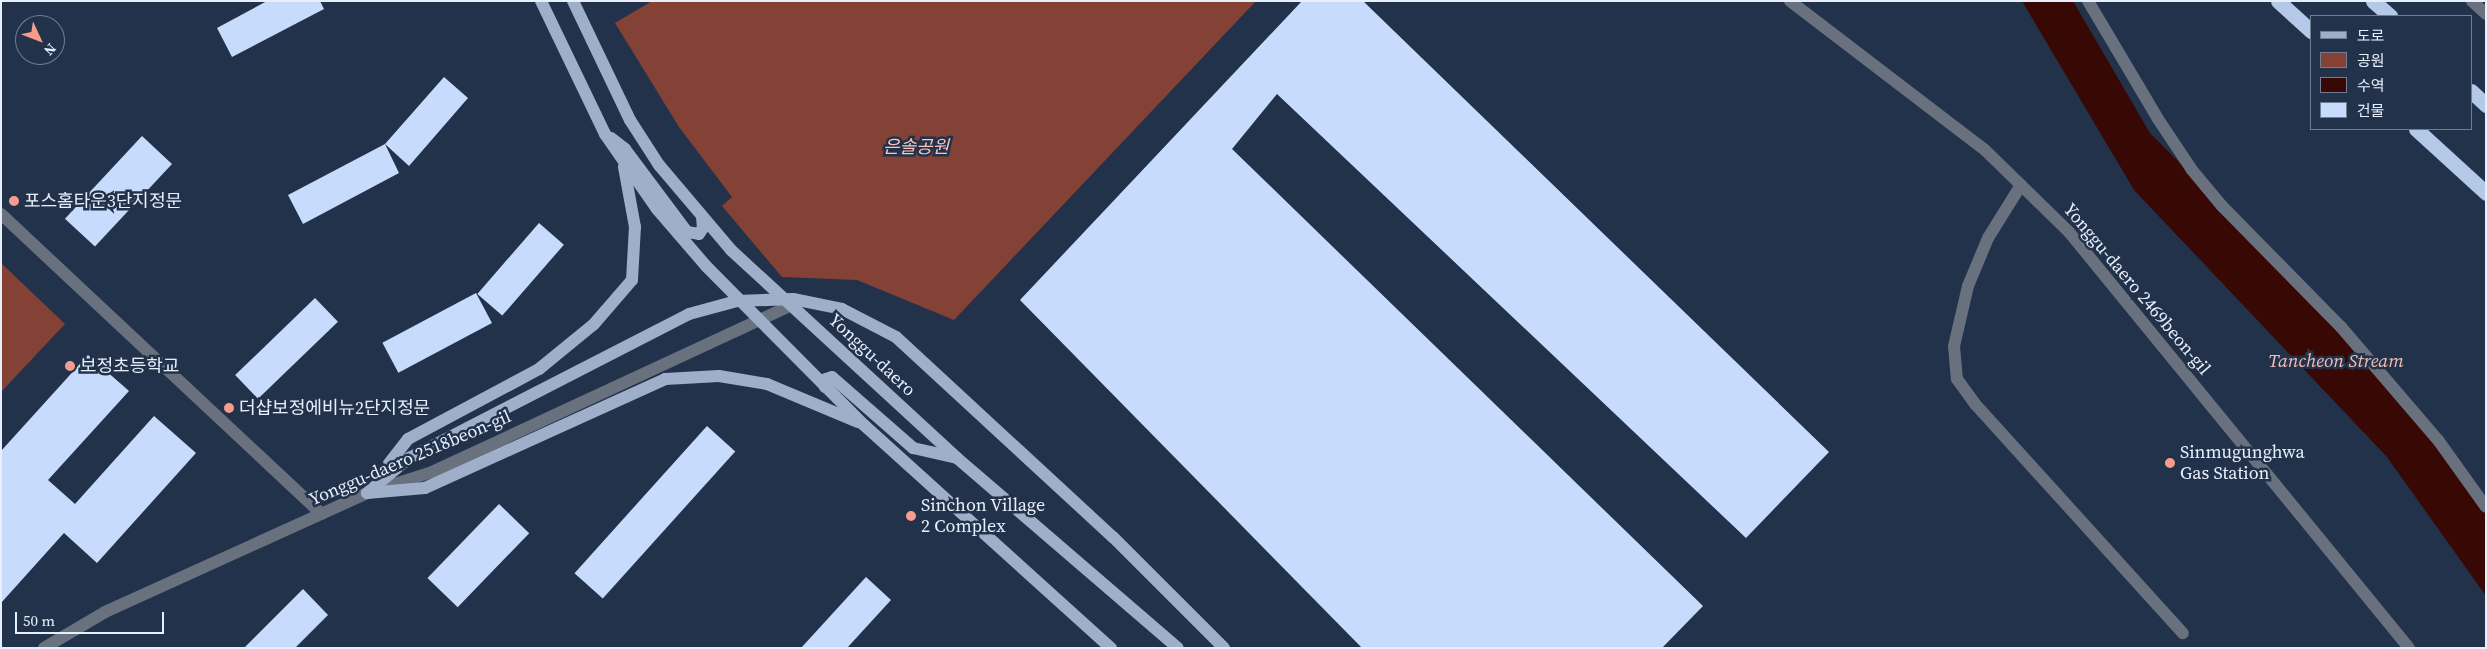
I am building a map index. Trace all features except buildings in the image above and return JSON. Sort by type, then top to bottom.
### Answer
[{"type":"highway","points":[[2278,1],[2310,30]]},
{"type":"highway","points":[[2374,1],[2389,15]]},
{"type":"highway","points":[[2472,93],[2486,105]]},
{"type":"highway","points":[[2417,130],[2486,193]]},
{"type":"main road","points":[[541,1],[559,42],[605,134],[623,162],[693,252],[758,320],[864,425],[1111,648]]},
{"type":"main road","name":"Yonggu-daero","points":[[572,1],[592,46],[649,150],[731,250],[792,304],[957,458],[1178,648]]},
{"type":"main road","points":[[605,134],[625,149],[687,232],[699,234],[703,228],[702,216]]},
{"type":"main road","points":[[367,493],[408,438],[539,369],[594,324],[632,280],[635,227],[623,162]]},
{"type":"main road","points":[[367,493],[408,458],[463,432],[689,314],[737,301],[793,300],[842,309],[903,343],[968,400],[1183,606],[1224,648]]},
{"type":"main road","points":[[367,493],[425,488],[665,379],[719,376],[767,384],[864,425]]},
{"type":"main road","points":[[825,387],[826,379],[832,377],[914,448],[957,458]]},
{"type":"street","name":"Yonggu-daero 2469beon-gil","points":[[1790,1],[1985,150],[2069,232],[2409,648]]},
{"type":"street","points":[[2088,1],[2158,120],[2192,170],[2228,213],[2341,326],[2438,440],[2486,507]]},
{"type":"street","points":[[2472,1],[2486,14]]},
{"type":"street","points":[[2021,185],[1988,238],[1968,286],[1954,346],[1958,379],[1976,405],[2183,633]]},
{"type":"street","points":[[1,214],[322,514]]},
{"type":"street","name":"Yonggu-daero 2518beon-gil","points":[[44,648],[104,612],[367,493],[432,472],[792,304]]},
{"type":"green space","name":"은솔공원","points":[[652,1],[1256,1],[954,320],[857,280],[782,277],[722,206],[732,197],[679,127],[615,23]]},
{"type":"green space","points":[[1,263],[65,324],[1,392]]},
{"type":"water","name":"Tancheon Stream","points":[[2022,1],[2073,1],[2150,133],[2359,343],[2486,507],[2486,596],[2387,457],[2134,190]]},
{"type":"place","name":"포스홈타운3단지정문","points":[[14,201]]},
{"type":"place","name":"보정초등학교","points":[[70,366]]},
{"type":"place","name":"더샵보정에비뉴2단지정문","points":[[229,408]]},
{"type":"place","name":"Sinmugunghwa Gas Station","points":[[2170,463]]},
{"type":"place","name":"Sinchon Village 2 Complex","points":[[911,516]]}]
